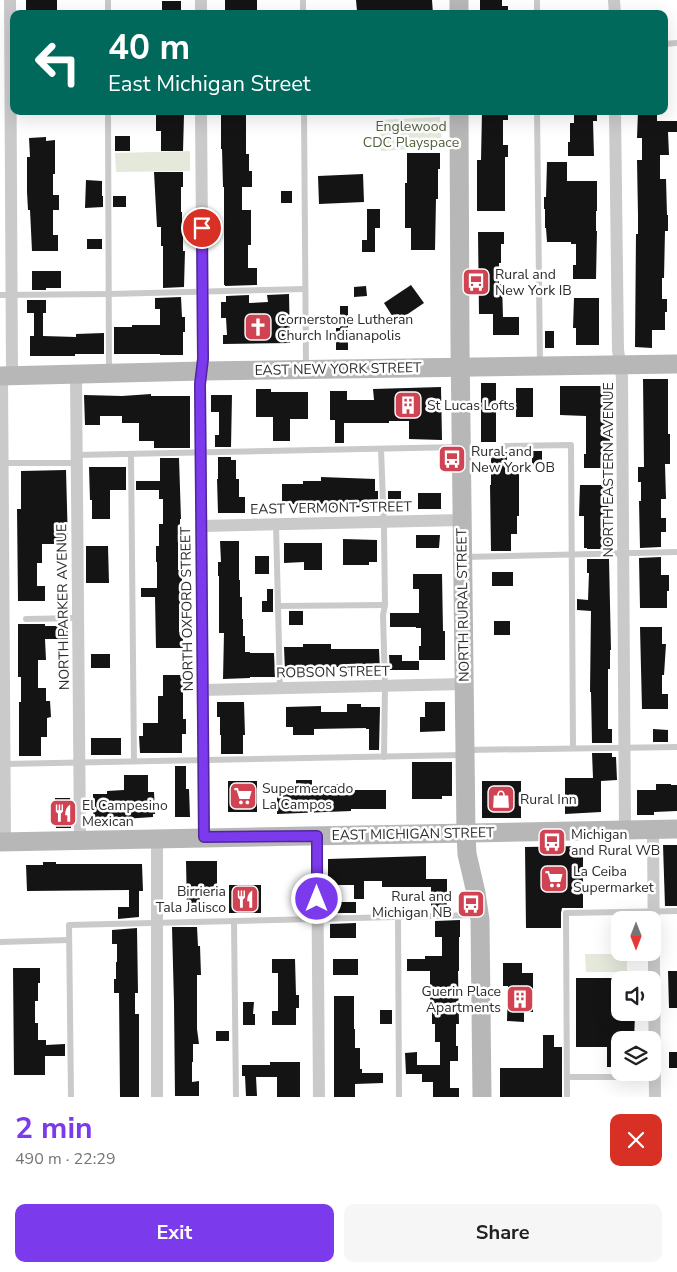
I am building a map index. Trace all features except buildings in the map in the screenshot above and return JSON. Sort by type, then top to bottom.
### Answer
[{"type":"main road","name":"NORTH RURAL STREET","points":[[459,115],[466,833],[470,867],[480,915],[482,1097]]},
{"type":"main road","name":"EAST NEW YORK STREET","points":[[4,376],[677,364]]},
{"type":"main road","name":"EAST MICHIGAN STREET","points":[[2,842],[677,829]]},
{"type":"street","points":[[2,842],[2,464],[10,0]]},
{"type":"street","name":"NORTH OXFORD STREET","points":[[201,115],[203,359],[200,384],[204,837]]},
{"type":"street","name":"NORTH EASTERN AVENUE","points":[[615,115],[618,350],[622,377],[625,829]]},
{"type":"street","name":"NORTH PARKER AVENUE","points":[[76,374],[80,840]]},
{"type":"street","name":"EAST VERMONT STREET","points":[[201,526],[462,520]]},
{"type":"street","name":"ROBSON STREET","points":[[203,690],[464,684]]},
{"type":"street","points":[[653,829],[653,911]]},
{"type":"street","points":[[317,836],[318,1097]]},
{"type":"street","points":[[157,838],[157,1097]]},
{"type":"street","points":[[653,961],[654,1031]]},
{"type":"street","points":[[654,1081],[655,1097]]},
{"type":"lane","points":[[108,115],[109,373]]},
{"type":"lane","points":[[304,115],[306,370]]},
{"type":"lane","points":[[537,115],[540,365]]},
{"type":"lane","points":[[6,295],[305,289]]},
{"type":"lane","points":[[506,446],[571,446],[573,748]]},
{"type":"lane","points":[[2,464],[131,454],[462,447]]},
{"type":"lane","points":[[381,449],[385,605],[383,615],[384,757]]},
{"type":"lane","points":[[131,454],[134,761]]},
{"type":"lane","points":[[276,524],[280,688]]},
{"type":"lane","points":[[463,557],[677,552]]},
{"type":"lane","points":[[278,606],[385,605]]},
{"type":"lane","points":[[26,618],[78,618]]},
{"type":"lane","points":[[2,764],[384,757],[573,748],[677,747]]},
{"type":"lane","points":[[661,912],[677,911]]},
{"type":"lane","points":[[567,1097],[566,913],[611,912]]},
{"type":"lane","points":[[72,1097],[69,925],[480,915]]},
{"type":"lane","points":[[398,917],[399,1097]]},
{"type":"lane","points":[[234,921],[236,1097]]},
{"type":"lane","points":[[0,942],[69,940]]},
{"type":"lane","points":[[567,1077],[611,1077]]},
{"type":"green space","name":"Englewood CDC Playspace","points":[[440,117],[442,147],[381,151],[380,120]]},
{"type":"green space","points":[[190,151],[190,171],[116,172],[115,153]]},
{"type":"green space","points":[[585,954],[611,954],[611,961],[627,961],[627,971],[586,972]]},
{"type":"place","name":"Rural and New York IB","points":[[476,282]]},
{"type":"place","name":"Cornerstone Lutheran Church Indianapolis","points":[[258,327]]},
{"type":"place","name":"St Lucas Lofts","points":[[408,405]]},
{"type":"place","name":"Rural and New York OB","points":[[452,459]]},
{"type":"place","name":"Supermercado La Campos","points":[[243,796]]},
{"type":"place","name":"Rural Inn","points":[[501,799]]},
{"type":"place","name":"El Campesino Mexican","points":[[63,813]]},
{"type":"place","name":"Michigan and Rural WB","points":[[552,842]]},
{"type":"place","name":"La Ceiba Supermarket","points":[[554,879]]},
{"type":"place","name":"Birrieria Tala Jalisco","points":[[245,899]]},
{"type":"place","name":"Rural and Michigan NB","points":[[471,904]]},
{"type":"place","name":"Guerin Place Apartments","points":[[520,999]]},
{"type":"route","points":[[202,228],[203,359],[200,384],[204,837],[317,836],[317,899]]}]
